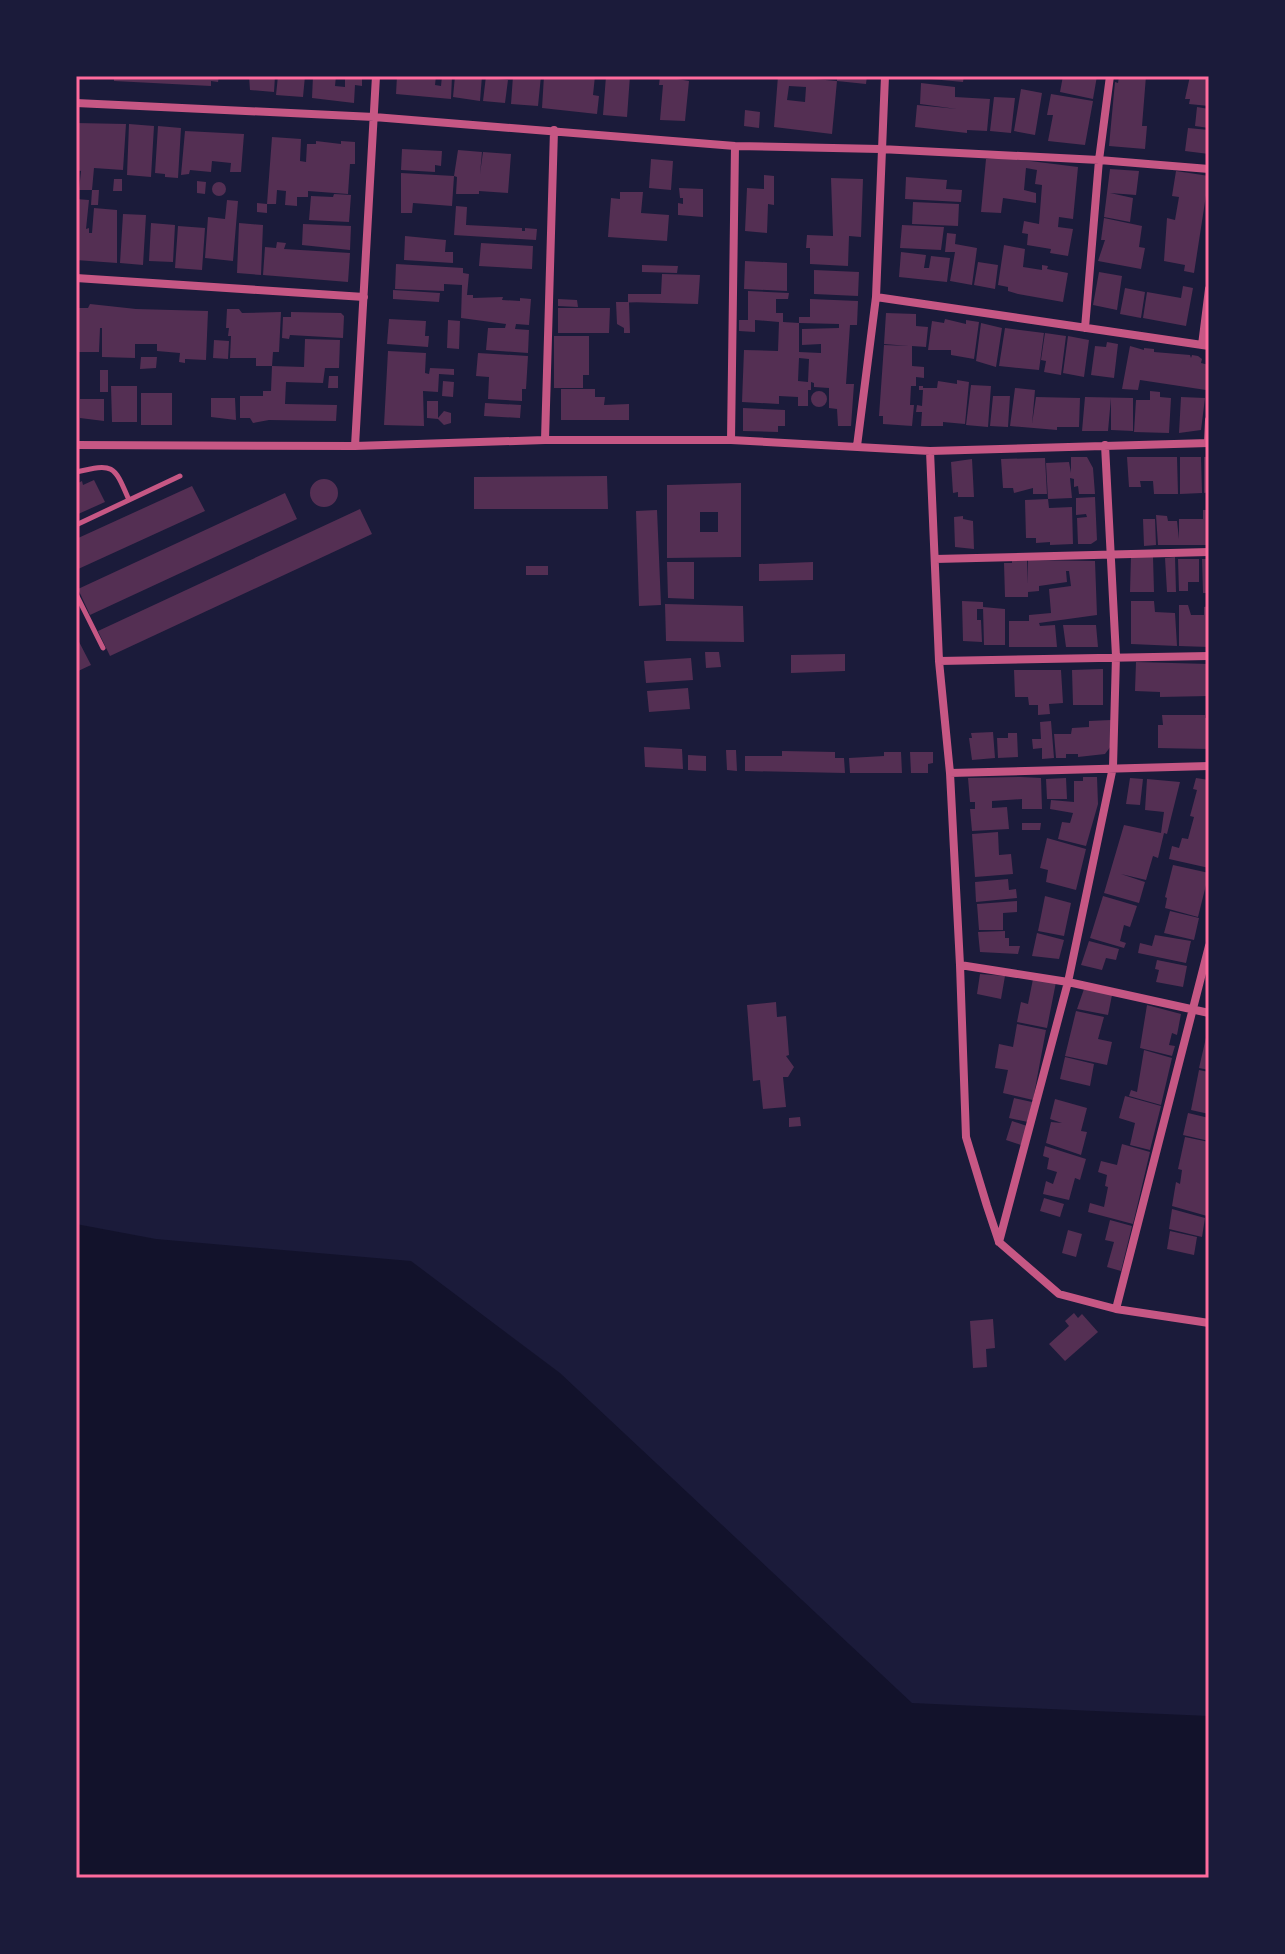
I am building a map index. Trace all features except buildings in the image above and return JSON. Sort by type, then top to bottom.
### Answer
[{"type":"street","points":[[355,446],[376,76]]},
{"type":"street","points":[[857,446],[876,297],[885,76]]},
{"type":"street","points":[[1085,328],[1099,160],[1110,76]]},
{"type":"street","points":[[76,103],[374,117],[735,146],[880,149],[1209,169]]},
{"type":"street","points":[[545,440],[554,130]]},
{"type":"street","points":[[731,440],[735,146]]},
{"type":"street","points":[[76,278],[364,297]]},
{"type":"street","points":[[876,297],[1205,345],[1209,289]]},
{"type":"street","points":[[76,445],[355,446],[545,440],[731,440],[930,451],[1209,443],[1209,420]]},
{"type":"street","points":[[999,1242],[1068,982],[1113,767],[1116,656],[1105,445]]},
{"type":"street","points":[[930,451],[939,661],[950,773],[966,1137],[999,1242],[1059,1294],[1116,1309],[1209,1323]]},
{"type":"street","points":[[935,559],[1209,552]]},
{"type":"street","points":[[939,661],[1209,656]]},
{"type":"street","points":[[950,773],[1209,766]]},
{"type":"street","points":[[1116,1309],[1209,946]]},
{"type":"street","points":[[960,965],[1068,982],[1209,1013]]},
{"type":"lane","points":[[76,472],[104,465],[112,467],[118,473],[129,500]]},
{"type":"lane","points":[[76,525],[180,476]]},
{"type":"lane","points":[[76,594],[103,648]]},
{"type":"shaded area","points":[[76,1224],[156,1239],[411,1261],[560,1373],[912,1703],[1209,1716],[1209,1878],[76,1878]]}]
